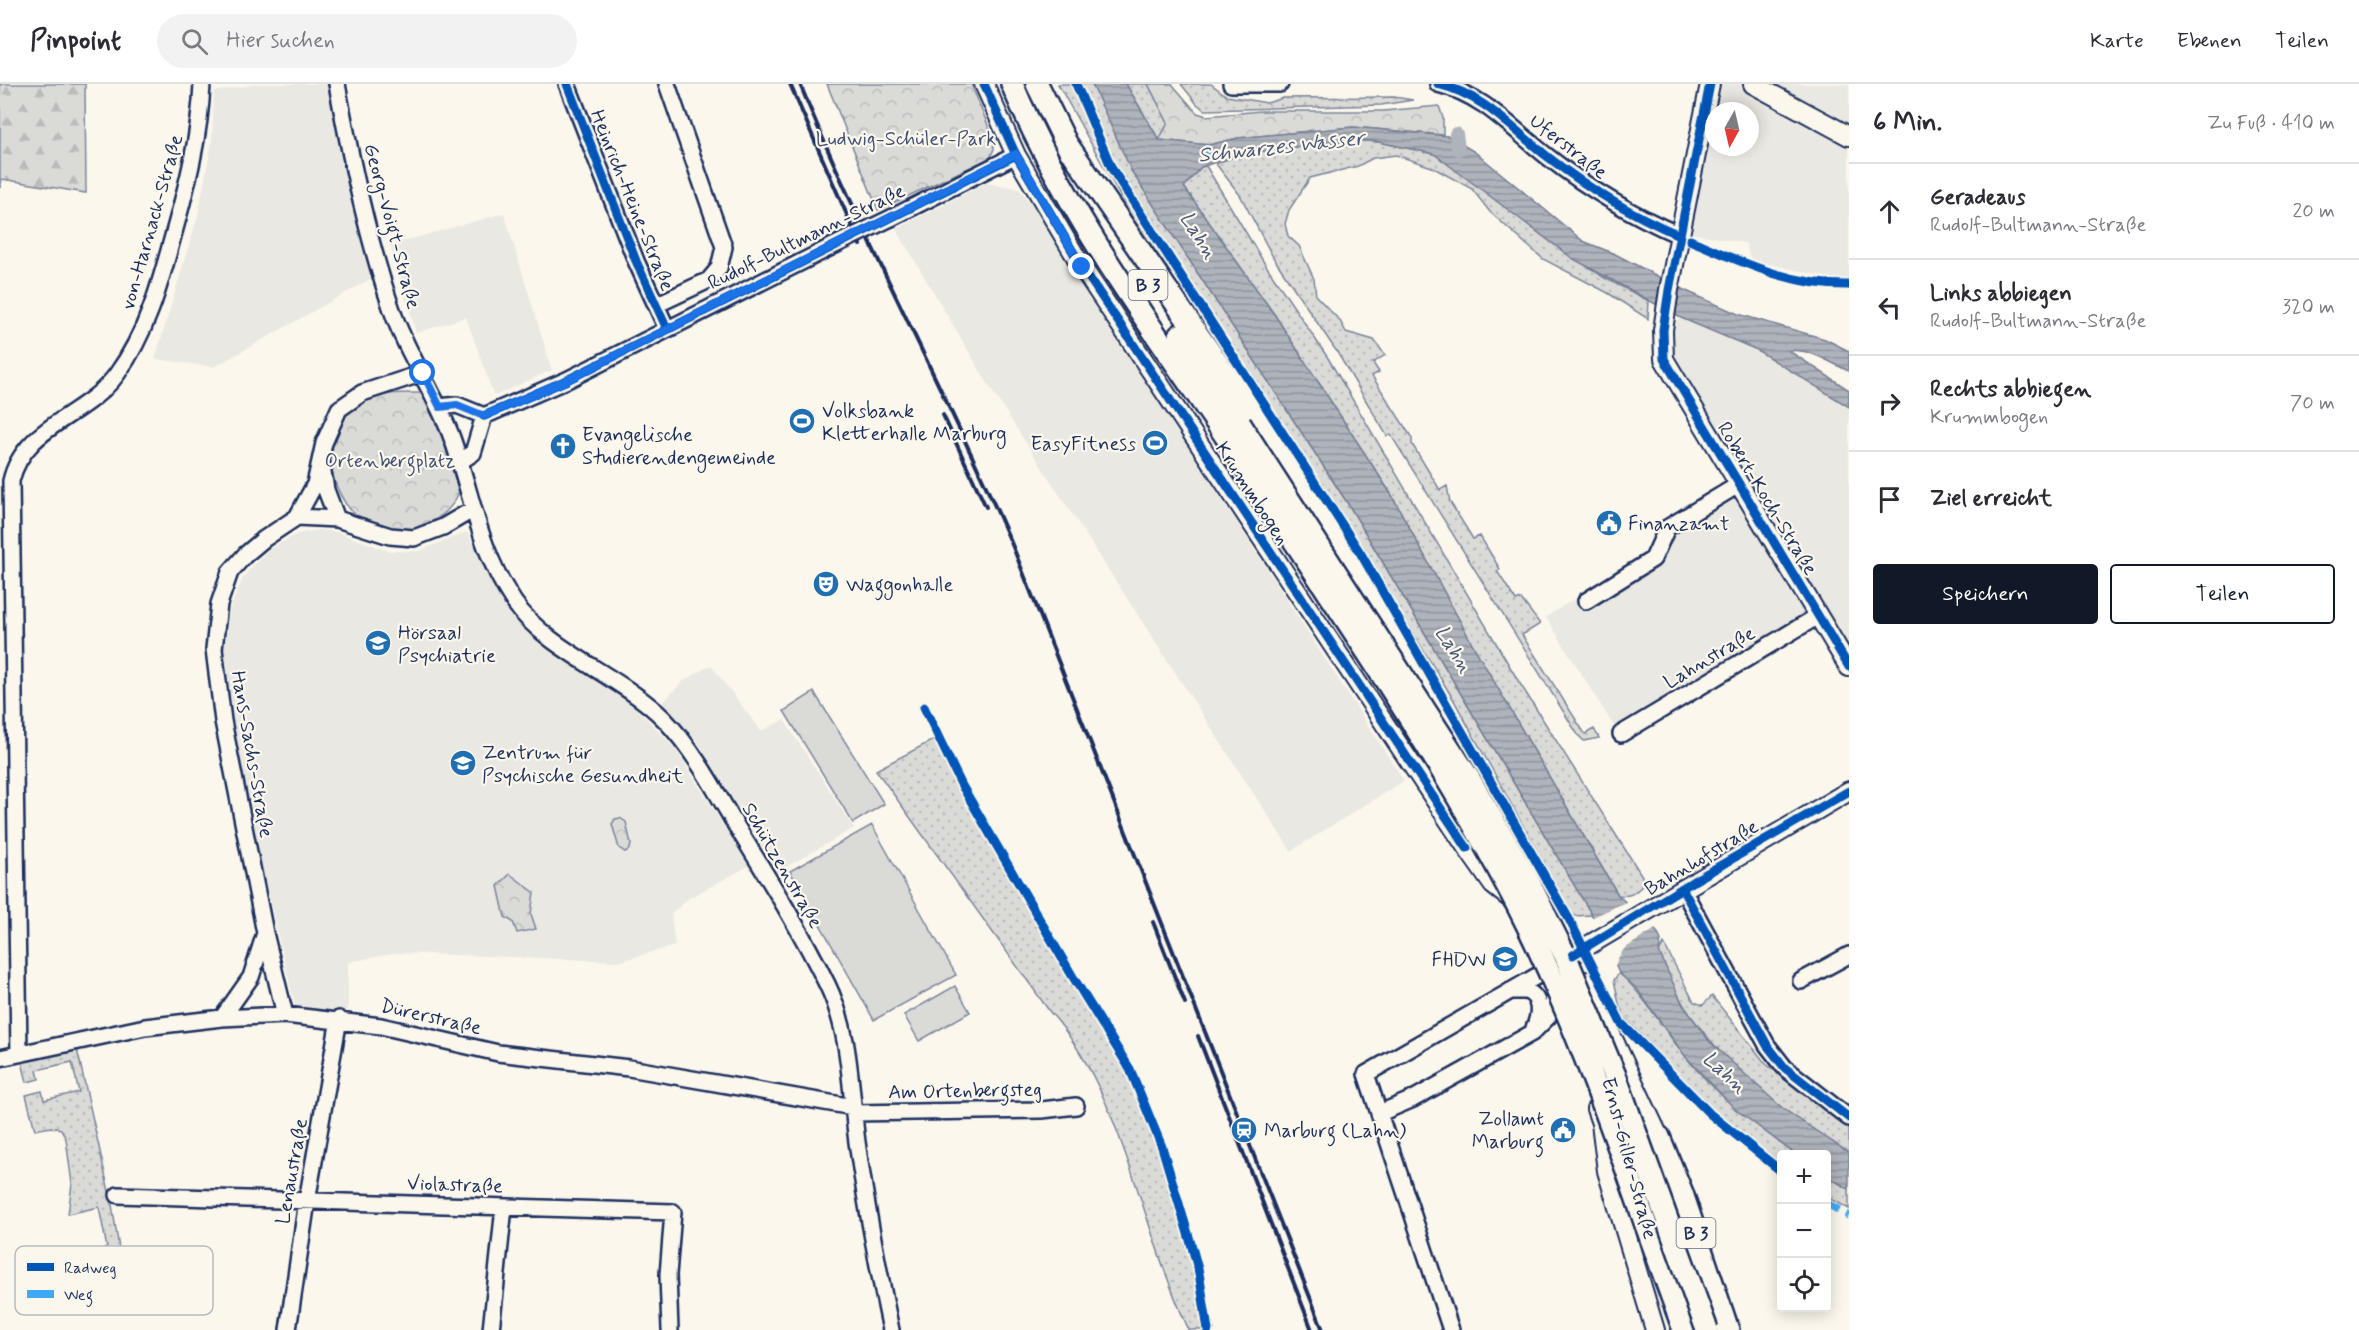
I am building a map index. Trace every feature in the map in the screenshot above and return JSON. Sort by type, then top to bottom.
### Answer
[{"type":"highway","name":"B 3","points":[[1012,84],[1046,153],[1139,309],[1239,425],[1377,597],[1412,657],[1527,890]]},
{"type":"highway","name":"B 3","points":[[1037,84],[1064,140],[1122,243],[1468,777],[1527,879],[1565,955],[1612,1067],[1707,1330]]},
{"type":"highway","name":"B 3","points":[[1239,425],[1447,780],[1512,896],[1596,1085],[1684,1330]]},
{"type":"highway","name":"B 3","points":[[1659,1137],[1683,1193],[1728,1330]]},
{"type":"main road","name":"Krummbogen","points":[[984,84],[1016,154],[1082,267],[1467,848],[1493,885],[1532,916],[1557,964]]},
{"type":"main road","points":[[1679,235],[1710,84]]},
{"type":"main road","points":[[1753,84],[1849,136]]},
{"type":"main road","name":"Robert-Koch-Straße","points":[[1679,235],[1665,316],[1662,346],[1664,359],[1849,667]]},
{"type":"main road","name":"Bahnhofstraße","points":[[1557,964],[1849,791]]},
{"type":"main road","name":"Krummbogen","points":[[1467,848],[1489,867],[1527,890],[1547,912],[1576,953],[1659,1137]]},
{"type":"main road","name":"Ernst-Giller-Straße","points":[[1557,964],[1554,999],[1601,1123],[1603,1158],[1654,1330]]},
{"type":"main road","points":[[1621,1220],[1626,1203],[1657,1150],[1659,1137]]},
{"type":"street","name":"von-Harnack-Straße","points":[[19,1054],[10,481],[20,457],[37,436],[91,401],[116,375],[133,348],[155,301],[186,185],[201,120],[202,84]]},
{"type":"street","name":"Georg-Voigt-Straße","points":[[337,84],[353,168],[384,285],[393,313],[423,373]]},
{"type":"street","name":"Heinrich-Heine-Straße","points":[[567,84],[667,329]]},
{"type":"street","points":[[656,305],[709,280],[720,268],[724,247],[667,84]]},
{"type":"street","points":[[1231,84],[1280,84]]},
{"type":"street","name":"Uferstraße","points":[[1438,84],[1468,94],[1494,110],[1546,156],[1604,197],[1640,218],[1679,235]]},
{"type":"street","name":"Rudolf-Bultmann-Straße","points":[[484,416],[567,380],[1016,154]]},
{"type":"street","points":[[423,373],[440,407],[460,461],[472,510],[443,527],[414,538],[390,536],[337,519],[297,517],[315,484],[327,431],[339,409],[362,393],[423,373]]},
{"type":"street","points":[[440,407],[457,405],[484,416],[473,453],[460,461]]},
{"type":"street","points":[[321,460],[326,490],[337,519]]},
{"type":"street","points":[[1586,601],[1653,559],[1667,528],[1738,485]]},
{"type":"street","name":"Schützenstraße","points":[[472,510],[486,550],[503,584],[530,621],[644,702],[665,720],[698,762],[827,983],[844,1031],[873,1244],[891,1330]]},
{"type":"street","name":"Hans-Sachs-Straße","points":[[285,1015],[265,933],[224,722],[214,649],[219,604],[225,583],[245,555],[297,517]]},
{"type":"street","name":"Lahnstraße","points":[[1621,734],[1818,616]]},
{"type":"street","points":[[1677,891],[1767,1045],[1793,1076],[1849,1118]]},
{"type":"street","name":"Hans-Sachs-Straße","points":[[222,1018],[251,978],[265,933]]},
{"type":"street","points":[[1801,981],[1849,955]]},
{"type":"street","name":"Bahnhofstraße","points":[[1451,1330],[1366,1074],[1557,964]]},
{"type":"street","points":[[1510,991],[1526,991],[1535,998],[1540,1013],[1532,1033]]},
{"type":"street","points":[[1380,1113],[1413,1099],[1532,1033],[1548,1017],[1554,999]]},
{"type":"street","name":"Dürerstraße","points":[[0,1058],[145,1028],[222,1018],[285,1015],[381,1026],[498,1053],[629,1068],[854,1110]]},
{"type":"street","name":"Lenaustraße","points":[[288,1330],[307,1201],[339,1020]]},
{"type":"street","name":"Am Ortenbergsteg","points":[[854,1110],[1042,1110],[1076,1107]]},
{"type":"street","name":"Violastraße","points":[[118,1196],[673,1212],[668,1275],[670,1330]]},
{"type":"street","points":[[491,1330],[504,1207]]},
{"type":"shaded area","points":[[257,84],[330,84],[376,276],[214,367],[155,359],[198,215],[212,141],[214,92]]},
{"type":"shaded area","points":[[1722,84],[1849,84],[1849,282],[1751,260],[1745,243],[1691,233],[1707,156],[1759,156],[1759,102],[1718,102]]},
{"type":"shaded area","points":[[986,183],[1019,188],[1032,205],[1404,781],[1291,851],[991,389],[896,229]]},
{"type":"shaded area","points":[[504,213],[552,370],[494,396],[466,317],[416,333],[390,245]]},
{"type":"shaded area","points":[[1681,318],[1757,350],[1849,407],[1849,650],[1825,609],[1618,733],[1546,617],[1574,599],[1586,611],[1659,564],[1671,531],[1743,484],[1670,352],[1672,323]]},
{"type":"shaded area","name":"Zentrum für Psychische Gesundheit","points":[[317,530],[337,532],[389,551],[418,551],[467,532],[507,608],[525,629],[632,704],[675,748],[749,866],[689,898],[671,914],[675,946],[620,961],[398,953],[348,962],[348,1010],[296,1009],[256,845],[233,720],[224,648],[230,609],[243,578],[268,550],[297,534]]},
{"type":"shaded area","points":[[711,665],[761,731],[784,720],[854,828],[778,872],[698,742],[662,703],[683,681]]},
{"type":"green space","points":[[0,84],[85,84],[86,193],[2,179],[0,188]]},
{"type":"green space","name":"Ludwig-Schüler-Park","points":[[827,84],[971,84],[994,140],[994,149],[990,158],[878,210]]},
{"type":"green space","points":[[1058,84],[1092,84],[1132,172],[1350,507],[1592,915],[1573,916],[1452,697],[1357,542],[1159,266]]},
{"type":"green space","points":[[1126,84],[1148,84],[1168,123],[1159,140]]},
{"type":"green space","points":[[1148,84],[1172,84],[1197,113],[1207,116],[1261,111],[1383,111],[1439,106],[1443,118],[1443,135],[1353,127],[1238,138],[1209,145],[1159,140],[1168,123]]},
{"type":"green space","points":[[1181,84],[1211,84],[1227,96],[1267,103],[1283,98],[1394,97],[1413,100],[1381,105],[1205,110],[1197,104]]},
{"type":"green space","points":[[1354,140],[1379,142],[1435,154],[1603,277],[1649,301],[1648,319],[1608,293],[1543,259],[1490,212],[1472,189],[1432,167],[1396,155],[1373,158],[1358,166],[1310,178],[1289,210],[1285,224],[1288,236],[1299,246],[1314,279],[1316,296],[1340,321],[1346,332],[1374,340],[1385,355],[1373,363],[1379,372],[1372,376],[1412,438],[1412,444],[1440,490],[1447,486],[1450,502],[1473,539],[1480,536],[1500,569],[1497,571],[1516,601],[1521,599],[1540,624],[1522,635],[1585,734],[1594,729],[1599,738],[1584,741],[1578,735],[1391,435],[1387,436],[1337,352],[1273,257],[1240,195],[1216,164],[1232,157],[1266,150]]},
{"type":"green space","points":[[1206,166],[1263,261],[1328,358],[1519,682],[1642,876],[1642,886],[1634,893],[1625,896],[1618,895],[1475,649],[1391,494],[1274,314],[1184,187],[1201,167]]},
{"type":"green space","name":"Ortenbergplatz","points":[[422,393],[435,413],[459,492],[445,512],[424,525],[394,531],[369,525],[350,509],[336,486],[331,461],[335,436],[348,414],[372,398],[391,394]]},
{"type":"green space","points":[[814,692],[884,804],[853,823],[784,711]]},
{"type":"green space","points":[[935,739],[1017,892],[1077,993],[1115,1050],[1127,1074],[1160,1160],[1179,1219],[1202,1307],[1210,1309],[1214,1330],[1189,1330],[1157,1250],[1114,1122],[1096,1082],[1075,1045],[876,770]]},
{"type":"green space","points":[[620,818],[626,822],[631,844],[630,849],[625,852],[619,848],[612,824],[615,819]]},
{"type":"green space","points":[[872,825],[956,975],[874,1020],[790,871]]},
{"type":"green space","points":[[510,874],[534,892],[531,914],[536,929],[517,933],[513,922],[505,917],[498,886]]},
{"type":"green space","points":[[1664,944],[1694,1002],[1703,1005],[1712,996],[1766,1064],[1849,1128],[1849,1153],[1780,1106],[1738,1070],[1719,1050],[1701,1029],[1677,994],[1659,952]]},
{"type":"green space","points":[[1619,973],[1629,982],[1685,1056],[1710,1084],[1790,1150],[1777,1150],[1777,1162],[1713,1111],[1625,1018],[1619,1004],[1614,980]]},
{"type":"green space","points":[[955,986],[970,1012],[919,1041],[904,1015]]},
{"type":"green space","points":[[77,1049],[112,1205],[119,1246],[107,1246],[99,1207],[68,1214],[72,1184],[66,1139],[61,1129],[51,1127],[35,1130],[26,1095],[42,1091],[44,1100],[79,1092],[72,1062],[37,1070],[39,1079],[27,1082],[22,1062]]},
{"type":"green space","points":[[1831,1179],[1849,1189],[1849,1209],[1831,1199]]},
{"type":"water","points":[[1092,84],[1126,84],[1159,140],[1209,145],[1238,138],[1353,127],[1448,136],[1475,152],[1583,241],[1615,254],[1684,290],[1738,314],[1825,339],[1849,351],[1849,371],[1812,354],[1789,351],[1849,390],[1849,407],[1757,350],[1681,318],[1572,258],[1434,154],[1379,142],[1354,140],[1276,149],[1228,158],[1201,167],[1184,187],[1274,314],[1391,494],[1475,649],[1618,895],[1657,932],[1661,940],[1659,952],[1683,1005],[1710,1042],[1782,1108],[1849,1153],[1849,1189],[1831,1178],[1831,1150],[1790,1150],[1735,1109],[1685,1056],[1637,989],[1619,973],[1592,915],[1350,507],[1132,172]]},
{"type":"pier","points":[[1628,901],[1657,928],[1624,949],[1614,970],[1591,918]]},
{"type":"waterway","points":[[1456,134],[1458,149]]},
{"type":"railway","points":[[790,84],[860,245]]},
{"type":"railway","points":[[800,84],[851,201],[1013,547],[1323,1330]]},
{"type":"railway","points":[[943,415],[986,507]]},
{"type":"railway","points":[[1153,922],[1185,1003]]},
{"type":"railway","points":[[1198,1036],[1312,1330]]},
{"type":"marked path","points":[[1205,146],[1211,165]]},
{"type":"marked path","points":[[1828,1204],[1849,1216]]},
{"type":"cycle path","points":[[567,84],[636,261],[667,329]]},
{"type":"cycle path","points":[[984,84],[1016,155],[1082,267],[1467,848]]},
{"type":"cycle path","points":[[1076,84],[1112,169],[1361,554],[1569,919],[1621,1023],[1710,1114],[1777,1168]]},
{"type":"cycle path","points":[[1438,84],[1470,96],[1510,124],[1579,180],[1644,219],[1679,235]]},
{"type":"cycle path","points":[[1710,84],[1669,290],[1663,330],[1664,359],[1849,667]]},
{"type":"cycle path","points":[[484,416],[567,380],[1016,155]]},
{"type":"cycle path","points":[[1690,240],[1747,264],[1787,277],[1849,285]]},
{"type":"cycle path","points":[[924,707],[961,784],[1073,977],[1130,1069],[1162,1147],[1192,1247],[1199,1273],[1208,1330]]},
{"type":"cycle path","points":[[1573,955],[1692,882],[1849,791]]},
{"type":"cycle path","points":[[1682,888],[1767,1045],[1785,1068],[1849,1118]]},
{"type":"place","name":"Volksbank Kletterhalle Marburg","points":[[802,421]]},
{"type":"place","name":"EasyFitness","points":[[1155,443]]},
{"type":"place","name":"Evangelische Studierendengemeinde","points":[[563,446]]},
{"type":"place","name":"Finanzamt","points":[[1609,523]]},
{"type":"place","name":"Waggonhalle","points":[[826,584]]},
{"type":"place","name":"Hörsaal Psychiatrie","points":[[378,643]]},
{"type":"place","name":"Zentrum für Psychische Gesundheit","points":[[463,763]]},
{"type":"place","name":"FHDW","points":[[1505,959]]},
{"type":"place","name":"Marburg (Lahn)","points":[[1244,1130]]},
{"type":"place","name":"Zollamt Marburg","points":[[1563,1130]]},
{"type":"route","points":[[423,373],[440,407],[449,404],[457,405],[484,416],[567,380],[1016,154],[1082,267]]},
{"type":"water label","name":"Schwarzes Wasser","points":[[1281,146]]},
{"type":"water label","name":"Lahn","points":[[1199,235]]},
{"type":"water label","name":"Lahn","points":[[1454,649]]},
{"type":"water label","name":"Lahn","points":[[1725,1072]]}]
